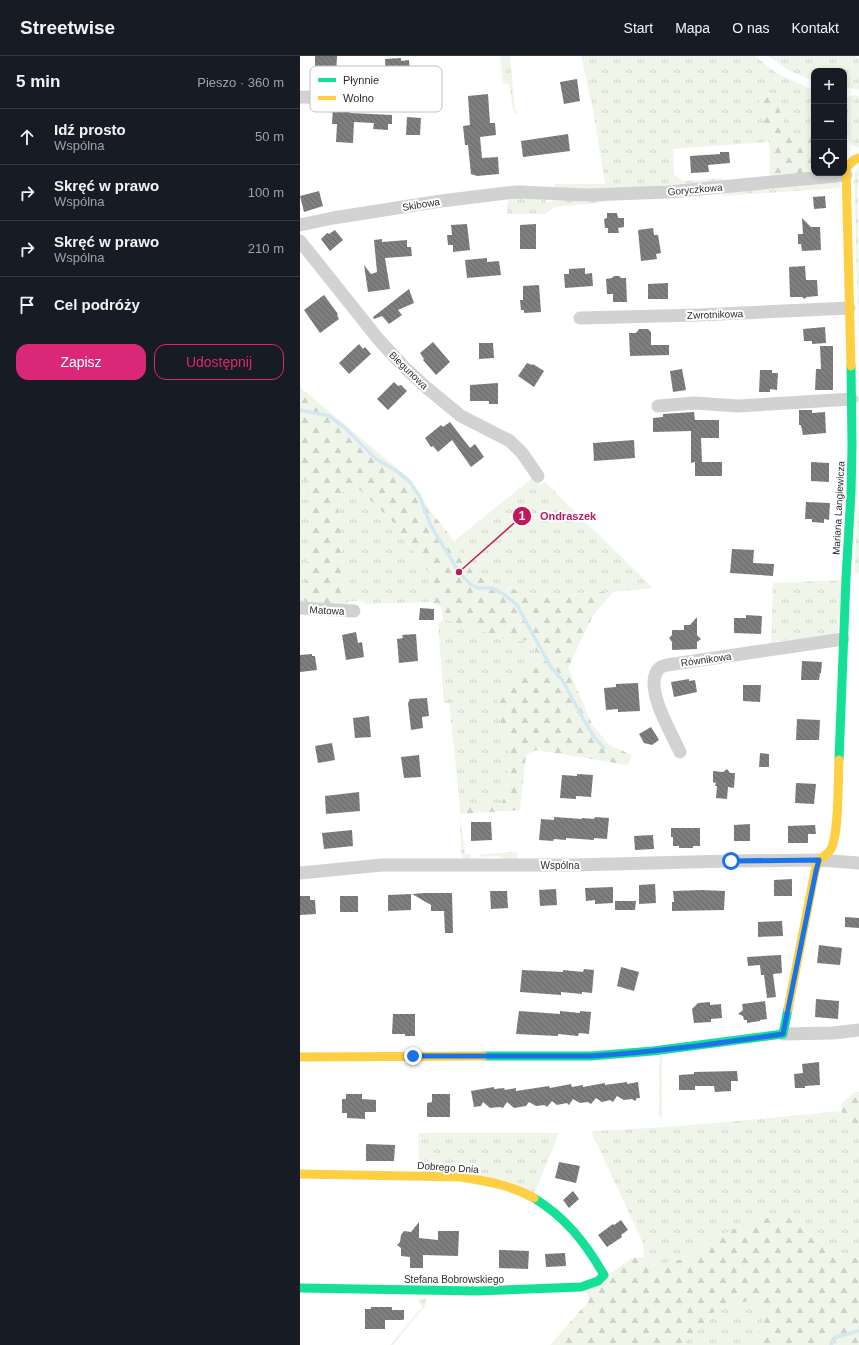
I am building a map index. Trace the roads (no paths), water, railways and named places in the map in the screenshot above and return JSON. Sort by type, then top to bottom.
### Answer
[{"type":"street","points":[[300,97],[310,97]]},
{"type":"street","points":[[847,167],[854,160],[859,158]]},
{"type":"street","name":"Goryczkowa","points":[[542,193],[587,195],[669,192],[836,176]]},
{"type":"street","name":"Mariana Langiewicza","points":[[819,860],[831,849],[836,827],[851,492],[852,399],[846,176]]},
{"type":"street","name":"Skibowa","points":[[300,225],[333,218],[441,201],[518,192],[542,193]]},
{"type":"street","name":"Biegunowa","points":[[300,241],[379,340],[404,367],[461,416],[510,441],[522,453],[538,476]]},
{"type":"street","name":"Zwrotnikowa","points":[[580,318],[699,315],[850,308]]},
{"type":"street","points":[[658,406],[694,403],[738,406],[852,399]]},
{"type":"street","name":"Matowa","points":[[300,608],[354,611]]},
{"type":"street","name":"Równikowa","points":[[680,752],[660,712],[656,699],[655,677],[656,672],[660,667],[667,664],[844,639]]},
{"type":"street","points":[[783,1034],[819,860]]},
{"type":"street","name":"Wspólna","points":[[300,873],[382,865],[573,865],[819,860],[859,863]]},
{"type":"street","points":[[300,1057],[591,1056],[653,1051],[783,1034],[833,1033],[859,1030]]},
{"type":"street","name":"Dobrego Dnia","points":[[300,1174],[456,1177],[481,1180],[512,1188],[532,1197],[561,1216],[588,1247],[604,1275]]},
{"type":"street","name":"Stefana Bobrowskiego","points":[[300,1288],[478,1292],[581,1287],[598,1281],[604,1275]]},
{"type":"waterway","points":[[300,410],[329,416],[345,428],[376,459],[395,470],[408,480],[419,495],[431,526],[459,572],[470,584],[478,588],[492,588],[505,595],[517,605],[550,666],[563,681],[594,737],[604,748]]},
{"type":"waterway","points":[[831,1345],[836,1337],[859,1331]]},
{"type":"place","name":"Ondraszek","points":[[459,572]]}]
